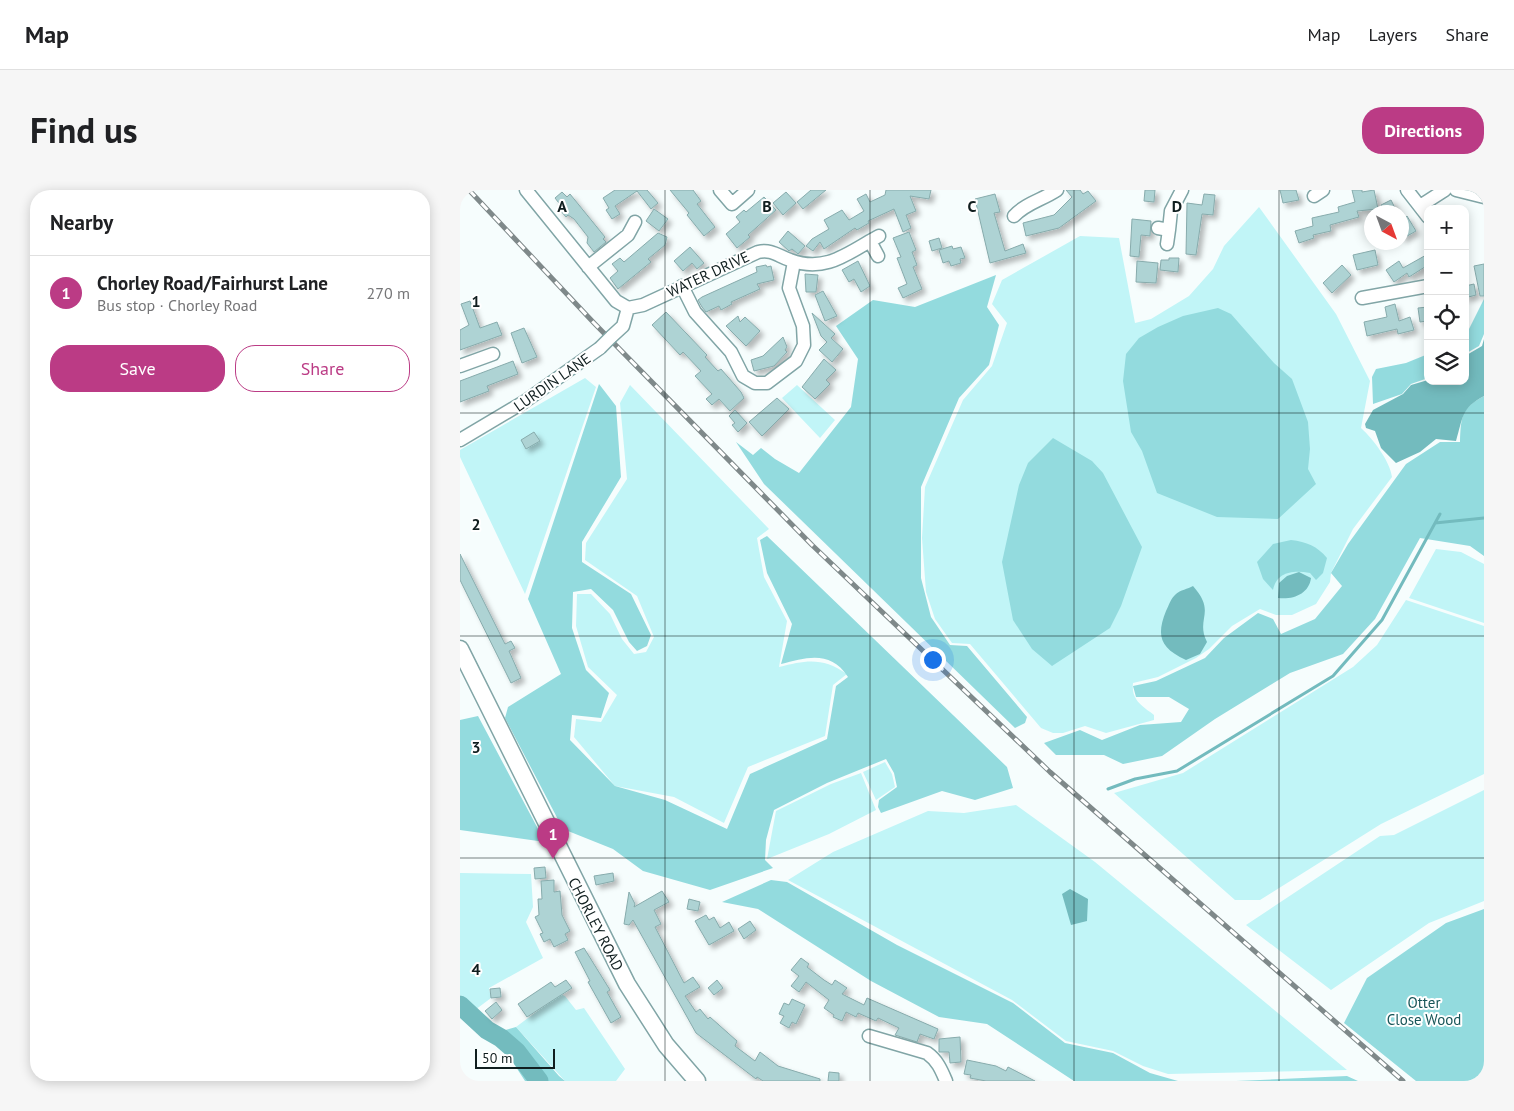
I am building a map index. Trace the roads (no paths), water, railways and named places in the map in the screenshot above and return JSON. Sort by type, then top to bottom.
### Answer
[{"type":"main road","name":"CHORLEY ROAD","points":[[460,649],[627,984],[666,1045],[697,1081]]},
{"type":"street","points":[[526,190],[616,301],[628,308]]},
{"type":"street","points":[[720,190],[732,204],[748,190]]},
{"type":"street","points":[[1014,216],[1022,200],[1042,200],[1057,190]]},
{"type":"street","points":[[1167,244],[1163,229],[1182,190]]},
{"type":"street","points":[[1408,190],[1424,212]]},
{"type":"street","points":[[1420,206],[1445,190]]},
{"type":"street","points":[[1465,191],[1484,197]]},
{"type":"street","points":[[588,267],[628,235],[635,222]]},
{"type":"street","name":"WATER DRIVE","points":[[628,308],[643,305],[758,252],[769,251],[794,262],[829,264],[874,239],[878,256]]},
{"type":"street","points":[[682,286],[695,312],[731,352],[743,376],[749,381],[761,384],[783,380],[796,361],[804,344],[804,326],[790,288],[794,262]]},
{"type":"street","points":[[1362,298],[1376,290],[1424,286]]},
{"type":"street","name":"LURDIN LANE","points":[[460,440],[524,402],[600,348],[623,326],[628,308]]},
{"type":"street","points":[[460,366],[494,354]]},
{"type":"street","points":[[867,1036],[927,1053],[934,1058],[946,1081]]},
{"type":"waterway","points":[[1108,789],[1135,779],[1177,771],[1333,676],[1382,620],[1440,514]]},
{"type":"waterway","points":[[1435,523],[1484,518]]},
{"type":"waterway","points":[[460,1005],[487,1030],[501,1038],[517,1052],[539,1081]]},
{"type":"railway","points":[[469,190],[594,323],[812,545],[1050,772],[1403,1081]]},
{"type":"place","name":"Chorley Road/Fairhurst Lane","points":[[553,859]]},
{"type":"park label","name":"Otter Close Wood","points":[[1424,1010]]}]
